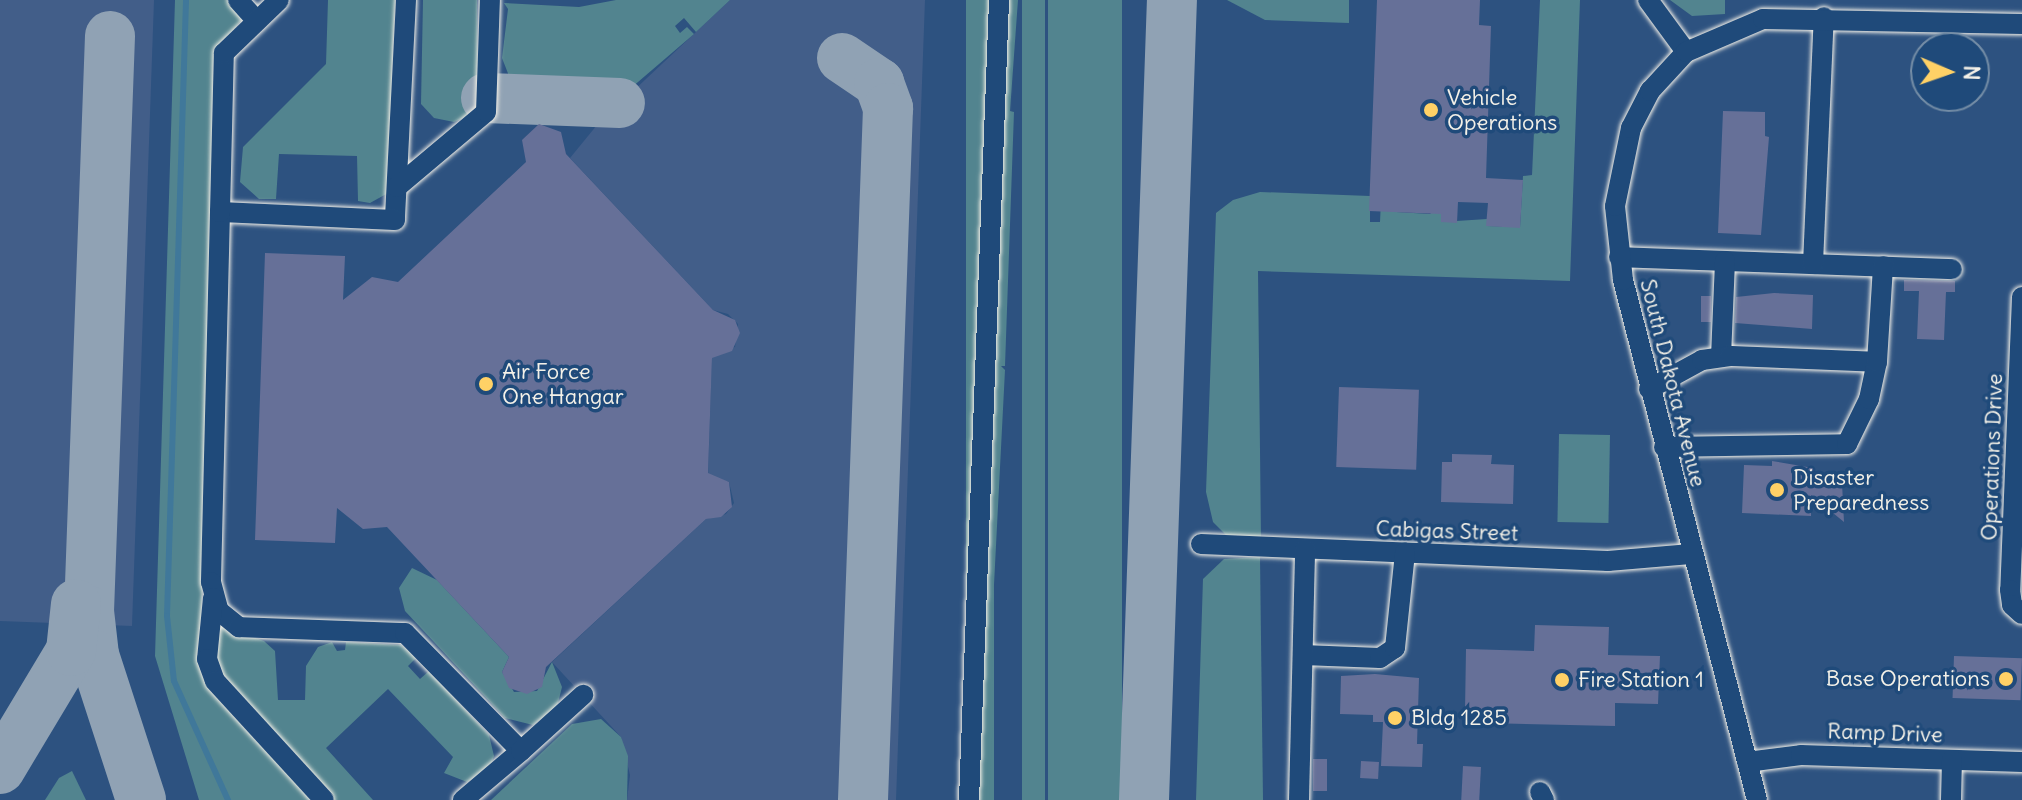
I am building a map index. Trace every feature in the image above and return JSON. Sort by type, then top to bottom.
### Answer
[{"type":"street","points":[[238,0],[257,21]]},
{"type":"street","points":[[279,0],[224,53],[213,598],[207,659],[215,681],[324,800]]},
{"type":"street","points":[[220,212],[395,220],[406,0]]},
{"type":"street","points":[[397,187],[486,112],[490,0]]},
{"type":"street","points":[[969,800],[999,0]]},
{"type":"street","points":[[1648,0],[1686,52],[1763,19],[1824,17],[2022,24]]},
{"type":"street","points":[[1813,264],[1824,17]]},
{"type":"street","name":"South Dakota Avenue","points":[[1686,52],[1645,100],[1623,152],[1615,206],[1619,257],[1649,389],[1757,800]]},
{"type":"street","points":[[1619,257],[1952,269]]},
{"type":"street","points":[[1721,357],[1725,261]]},
{"type":"street","points":[[1664,447],[1847,444],[1869,399],[1877,362],[1883,266]]},
{"type":"street","name":"Operations Drive","points":[[2022,297],[2017,562],[2012,605],[2022,614]]},
{"type":"street","points":[[1649,389],[1702,360],[1721,357],[1877,362]]},
{"type":"street","name":"Cabigas Street","points":[[1201,544],[1608,561],[1691,554]]},
{"type":"street","points":[[1299,800],[1305,549]]},
{"type":"street","points":[[1303,655],[1380,658],[1395,648],[1405,553]]},
{"type":"street","points":[[213,598],[227,621],[252,630],[405,633],[521,751]]},
{"type":"street","points":[[463,800],[583,695]]},
{"type":"street","name":"Ramp Drive","points":[[1747,762],[1801,755],[2022,762]]},
{"type":"street","points":[[1951,800],[1952,760]]},
{"type":"shaded area","points":[[0,0],[154,0],[132,626],[0,621]]},
{"type":"shaded area","points":[[730,0],[925,0],[896,800],[627,800],[630,775],[621,737],[552,662],[706,519],[726,514],[734,503],[729,482],[708,476],[712,354],[735,347],[738,324],[728,314],[713,310],[570,158],[597,125]]},
{"type":"green space","points":[[175,0],[228,0],[242,19],[221,46],[200,658],[316,800],[199,800],[155,656]]},
{"type":"green space","points":[[328,0],[395,0],[388,193],[370,203],[358,201],[357,156],[279,154],[276,199],[259,199],[240,182],[243,147],[326,64]]},
{"type":"green space","points":[[423,0],[477,0],[478,100],[466,117],[454,122],[434,118],[421,104]]},
{"type":"green space","points":[[616,0],[730,0],[696,32],[684,18],[675,26],[680,33],[687,27],[694,34],[631,88],[531,87],[509,76],[502,58],[508,9],[504,3],[579,7]]},
{"type":"green space","points":[[966,0],[994,0],[994,800],[966,800]]},
{"type":"green space","points":[[1007,0],[1018,0],[1010,111],[1014,112],[1005,366],[1001,366],[1005,370],[992,624],[993,717],[989,800],[979,800]]},
{"type":"green space","points":[[1022,0],[1045,0],[1045,800],[1022,800]]},
{"type":"green space","points":[[1048,0],[1122,0],[1122,800],[1048,800]]},
{"type":"green space","points":[[1227,0],[1349,0],[1349,23],[1265,20]]},
{"type":"green space","points":[[1540,0],[1580,0],[1570,281],[1258,271],[1261,538],[1226,535],[1213,522],[1206,492],[1216,213],[1233,200],[1260,192],[1370,196],[1370,222],[1380,222],[1381,200],[1396,212],[1430,214],[1441,205],[1441,222],[1487,219],[1487,226],[1520,227],[1523,176],[1532,175]]},
{"type":"green space","points":[[1670,0],[1725,0],[1725,14],[1692,16]]},
{"type":"green space","points":[[1559,434],[1610,435],[1608,523],[1557,522]]},
{"type":"green space","points":[[1260,557],[1263,800],[1196,800],[1203,579],[1224,559]]},
{"type":"green space","points":[[412,568],[437,580],[509,657],[502,672],[514,692],[537,691],[552,662],[562,687],[557,707],[533,725],[505,718],[405,611],[399,588]]},
{"type":"green space","points":[[220,626],[264,641],[275,651],[278,700],[305,700],[306,666],[318,647],[332,642],[337,651],[345,650],[346,642],[401,645],[417,657],[408,666],[420,679],[429,671],[489,735],[494,756],[489,770],[467,782],[444,773],[453,757],[388,689],[326,748],[373,800],[334,800],[227,686],[214,656]]},
{"type":"green space","points":[[601,719],[621,737],[628,756],[627,800],[491,800],[572,724]]},
{"type":"green space","points":[[72,771],[86,800],[45,800],[59,778]]},
{"type":"building","name":"Vehicle Operations","points":[[1377,0],[1480,0],[1479,25],[1491,26],[1486,178],[1523,180],[1520,228],[1486,226],[1488,203],[1458,202],[1457,223],[1441,222],[1441,214],[1369,211]]},
{"type":"building","points":[[1723,111],[1765,112],[1765,136],[1769,137],[1761,235],[1718,233]]},
{"type":"building","name":"Air Force One Hangar","points":[[539,124],[561,132],[566,154],[713,310],[735,320],[740,333],[732,351],[712,358],[708,473],[729,482],[732,507],[721,517],[706,519],[546,667],[542,687],[527,694],[509,688],[502,672],[509,657],[387,527],[363,529],[337,508],[335,543],[255,540],[265,253],[345,256],[343,300],[372,277],[398,282],[526,162],[522,140]]},
{"type":"building","points":[[1904,280],[1955,281],[1955,292],[1946,292],[1944,340],[1917,339],[1919,291],[1904,291]]},
{"type":"building","points":[[1774,293],[1813,295],[1812,329],[1735,323],[1736,297]]},
{"type":"building","points":[[1701,296],[1711,296],[1711,322],[1701,322]]},
{"type":"building","points":[[1339,387],[1419,390],[1416,470],[1336,467]]},
{"type":"building","points":[[1452,454],[1492,455],[1491,464],[1514,465],[1513,504],[1441,502],[1442,462],[1452,462]]},
{"type":"building","name":"Disaster Preparedness","points":[[1772,461],[1813,468],[1812,483],[1842,483],[1844,522],[1811,495],[1811,516],[1742,513],[1744,465],[1772,466]]},
{"type":"building","name":"Fire Station 1","points":[[1535,625],[1609,627],[1608,655],[1660,656],[1658,704],[1615,703],[1615,726],[1486,723],[1486,712],[1465,711],[1466,649],[1534,651]]},
{"type":"building","points":[[1954,656],[2022,658],[2020,700],[1953,698]]},
{"type":"building","name":"Bldg 1285","points":[[1375,674],[1419,678],[1417,744],[1423,744],[1422,767],[1381,766],[1383,722],[1373,722],[1373,715],[1340,714],[1341,676]]},
{"type":"building","points":[[1313,759],[1327,759],[1327,791],[1313,791]]},
{"type":"building","points":[[1361,761],[1379,762],[1378,779],[1360,778]]},
{"type":"building","points":[[1463,766],[1481,767],[1479,800],[1461,800]]},
{"type":"waterway","points":[[186,1],[167,616],[174,681],[228,800]]},
{"type":"taxiway","points":[[1144,800],[1172,0]]},
{"type":"taxiway","points":[[110,36],[89,611],[94,655],[141,800]]},
{"type":"taxiway","points":[[842,58],[879,83],[888,108],[863,800]]},
{"type":"taxiway","points":[[486,98],[620,103]]},
{"type":"taxiway","points":[[0,769],[71,651],[76,604]]},
{"type":"place","name":"Vehicle Operations","points":[[1431,110]]},
{"type":"place","name":"Air Force One Hangar","points":[[486,384]]},
{"type":"place","name":"Disaster Preparedness","points":[[1777,490]]},
{"type":"place","name":"Base Operations","points":[[2006,679]]},
{"type":"place","name":"Fire Station 1","points":[[1562,680]]},
{"type":"place","name":"Bldg 1285","points":[[1395,718]]}]
